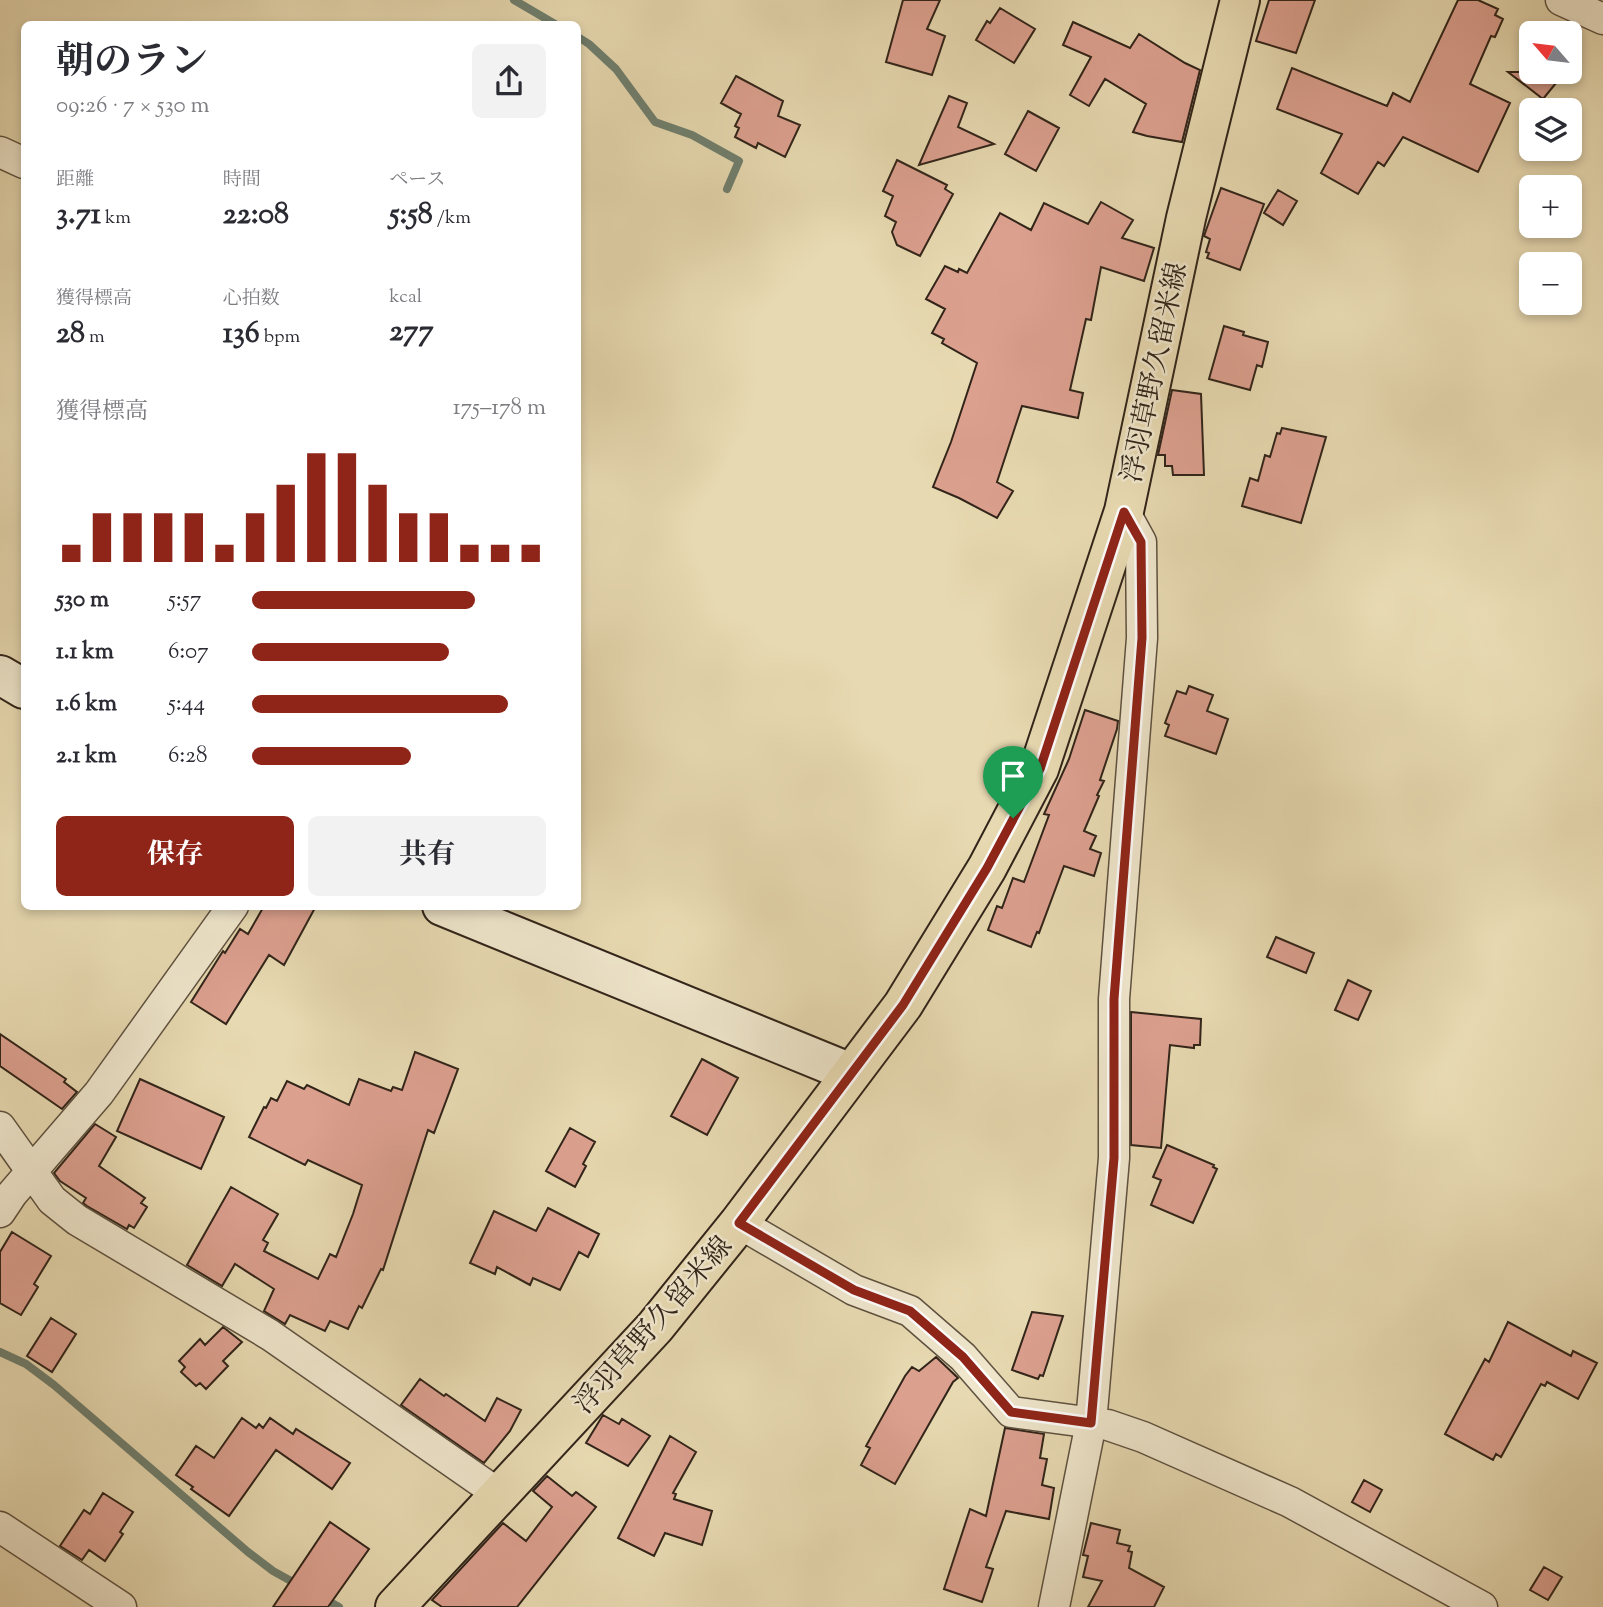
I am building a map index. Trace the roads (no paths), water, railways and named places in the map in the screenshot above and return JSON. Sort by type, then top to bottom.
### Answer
[{"type":"main road","name":"浮羽草野久留米線","points":[[396,1607],[655,1327],[739,1223],[903,1005],[987,868],[1040,769],[1124,512],[1185,218],[1240,0]]},
{"type":"street","points":[[1561,0],[1603,19]]},
{"type":"street","points":[[0,152],[21,162]]},
{"type":"street","points":[[1054,1607],[1091,1423],[1114,1158],[1114,999],[1142,638],[1141,542],[1124,512]]},
{"type":"street","points":[[0,675],[21,687]]},
{"type":"street","points":[[0,1212],[30,1171],[99,1093],[230,910]]},
{"type":"street","points":[[452,910],[851,1073]]},
{"type":"street","points":[[0,1127],[52,1200],[77,1220],[270,1335],[500,1495]]},
{"type":"street","points":[[739,1223],[854,1290],[910,1311],[963,1357],[1011,1412],[1108,1425],[1143,1437],[1290,1503],[1482,1607]]},
{"type":"street","points":[[0,1527],[121,1607]]},
{"type":"waterway","points":[[514,0],[550,21]]},
{"type":"waterway","points":[[581,39],[616,69],[655,122],[692,135],[739,161],[727,189]]},
{"type":"waterway","points":[[0,1352],[26,1364],[54,1385],[248,1552],[273,1571],[300,1586]]},
{"type":"waterway","points":[[323,1598],[339,1607]]}]
